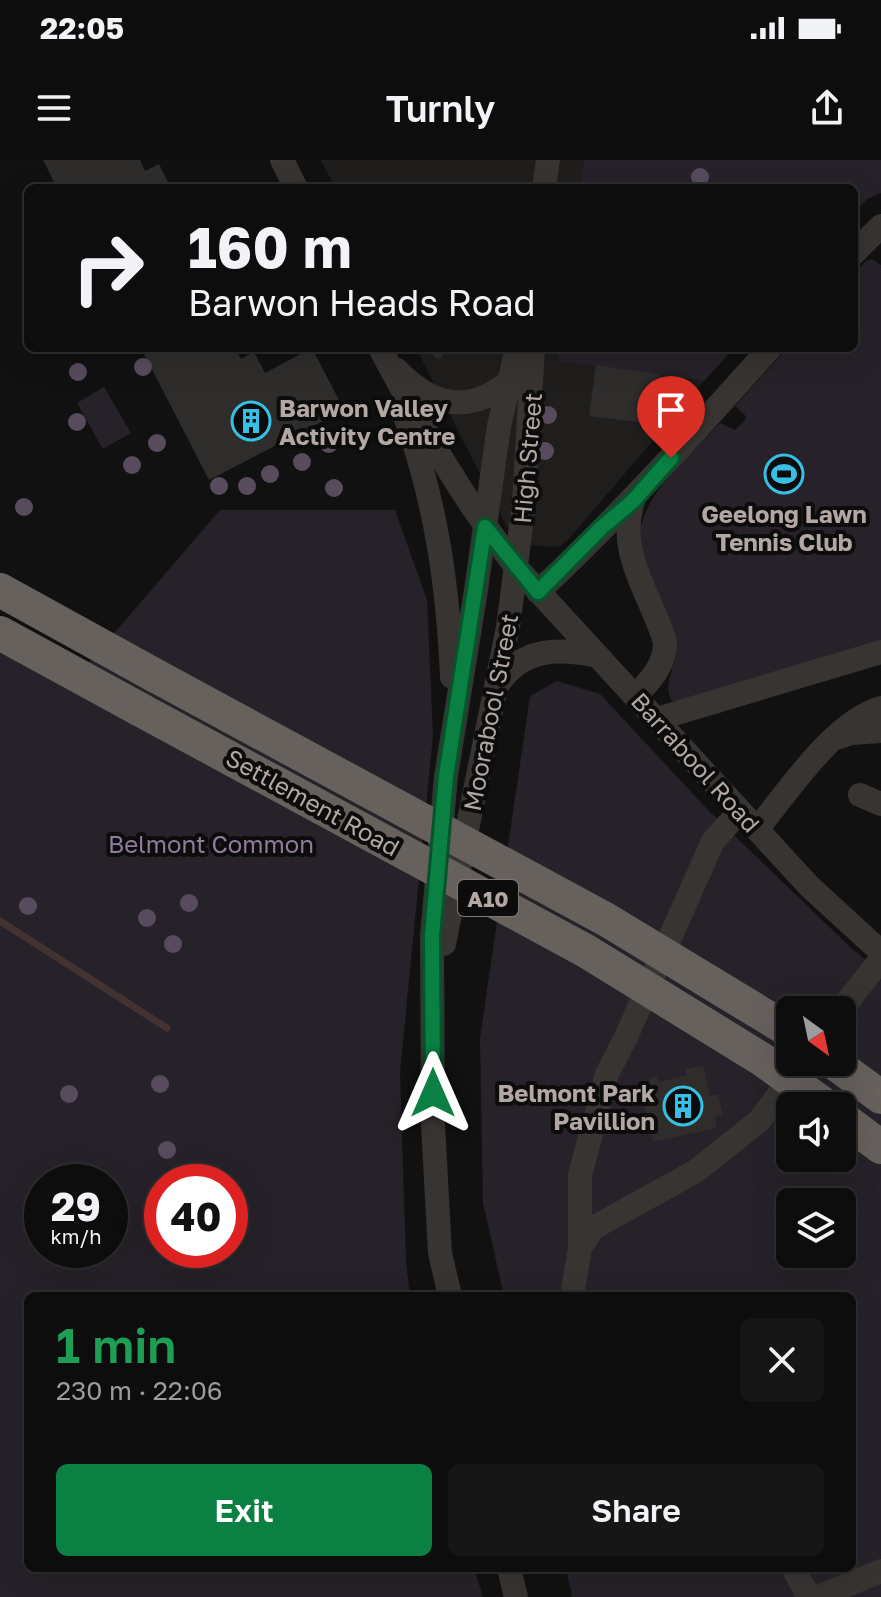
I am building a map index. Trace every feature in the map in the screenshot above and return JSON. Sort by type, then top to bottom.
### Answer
[{"type":"highway","name":"Settlement Road","points":[[0,590],[607,920],[776,1023]]},
{"type":"highway","name":"Settlement Road","points":[[0,633],[586,951],[763,1060],[807,1092]]},
{"type":"highway","points":[[852,1076],[881,1097]]},
{"type":"highway","points":[[856,1128],[881,1147]]},
{"type":"street","points":[[282,160],[294,184]]},
{"type":"street","points":[[545,184],[548,160]]},
{"type":"street","points":[[858,249],[881,226]]},
{"type":"street","points":[[381,352],[418,453],[438,534],[449,616],[454,728]]},
{"type":"street","points":[[382,352],[409,382],[456,403],[478,401],[507,383]]},
{"type":"street","name":"Barrabool Road","points":[[382,352],[453,478],[517,568],[809,886],[881,952]]},
{"type":"street","name":"High Street","points":[[485,527],[507,383],[516,352]]},
{"type":"street","name":"High Street","points":[[517,568],[531,413],[533,352]]},
{"type":"street","points":[[538,592],[601,528],[633,501],[766,352]]},
{"type":"street","points":[[633,501],[628,525],[632,559],[666,647],[658,672],[636,696]]},
{"type":"street","name":"Moorabool Street","points":[[449,1292],[440,1253],[433,1124],[432,936],[446,776],[485,527]]},
{"type":"street","name":"Moorabool Street","points":[[433,997],[498,684],[517,568]]},
{"type":"street","points":[[498,684],[512,666],[538,653],[565,651],[598,656]]},
{"type":"street","points":[[657,719],[881,652]]},
{"type":"street","points":[[757,829],[838,732],[881,708]]},
{"type":"street","points":[[831,740],[851,733],[881,731]]},
{"type":"street","points":[[573,1292],[580,1248],[580,1175],[607,1074],[713,841],[740,811]]},
{"type":"street","points":[[852,996],[881,959]]},
{"type":"street","points":[[580,1248],[593,1228],[696,1171],[759,1121],[793,1076]]},
{"type":"street","points":[[818,1597],[881,1571]]},
{"type":"street","points":[[510,1572],[516,1597]]},
{"type":"street","points":[[795,1572],[809,1597]]},
{"type":"shaded area","points":[[321,160],[584,160],[581,184],[333,184]]},
{"type":"shaded area","points":[[418,352],[560,352],[559,361],[704,381],[568,540],[552,547],[516,544]]},
{"type":"green space","points":[[584,160],[881,160],[881,193],[867,199],[858,209],[858,184],[581,184]]},
{"type":"green space","name":"Geelong Lawn Tennis Club","points":[[872,259],[881,265],[881,647],[676,705],[669,691],[676,650],[674,633],[644,568],[639,547],[641,526],[649,506],[675,470],[720,423],[735,430],[746,419],[735,406],[783,352],[858,352],[858,270]]},
{"type":"green space","points":[[559,352],[730,352],[704,381],[558,361]]},
{"type":"green space","points":[[104,387],[131,433],[103,449],[77,403]]},
{"type":"green space","name":"Belmont Common","points":[[220,510],[395,510],[427,600],[433,735],[400,1072],[410,1292],[24,1292],[24,1572],[475,1572],[483,1597],[0,1597],[0,650],[67,688]]},
{"type":"green space","points":[[557,681],[600,694],[708,810],[881,973],[881,1597],[570,1597],[567,1572],[856,1572],[856,1292],[503,1292],[483,1203],[480,1038],[530,696]]},
{"type":"building","points":[[43,160],[140,160],[145,171],[159,164],[169,184],[55,184]]},
{"type":"building","name":"Barwon Valley Activity Centre","points":[[143,352],[237,352],[241,359],[254,352],[265,373],[304,352],[314,352],[344,410],[209,480]]},
{"type":"building","points":[[430,352],[446,352],[438,360]]},
{"type":"building","points":[[596,365],[662,375],[652,424],[589,416]]},
{"type":"building","name":"Belmont Park Pavillion","points":[[703,1065],[710,1096],[718,1094],[723,1115],[715,1117],[717,1128],[653,1142],[649,1124],[654,1123],[653,1116],[647,1117],[643,1097],[648,1096],[646,1085],[650,1084],[649,1078],[657,1076],[658,1082],[687,1075],[685,1069]]},
{"type":"waterway","points":[[0,921],[167,1028]]},
{"type":"place","name":"Barwon Valley Activity Centre","points":[[251,421]]},
{"type":"place","name":"Geelong Lawn Tennis Club","points":[[784,474]]},
{"type":"place","name":"Belmont Park Pavillion","points":[[683,1106]]},
{"type":"route","points":[[433,1093],[432,936],[446,776],[485,527],[538,592],[601,528],[633,501],[671,458]]}]
